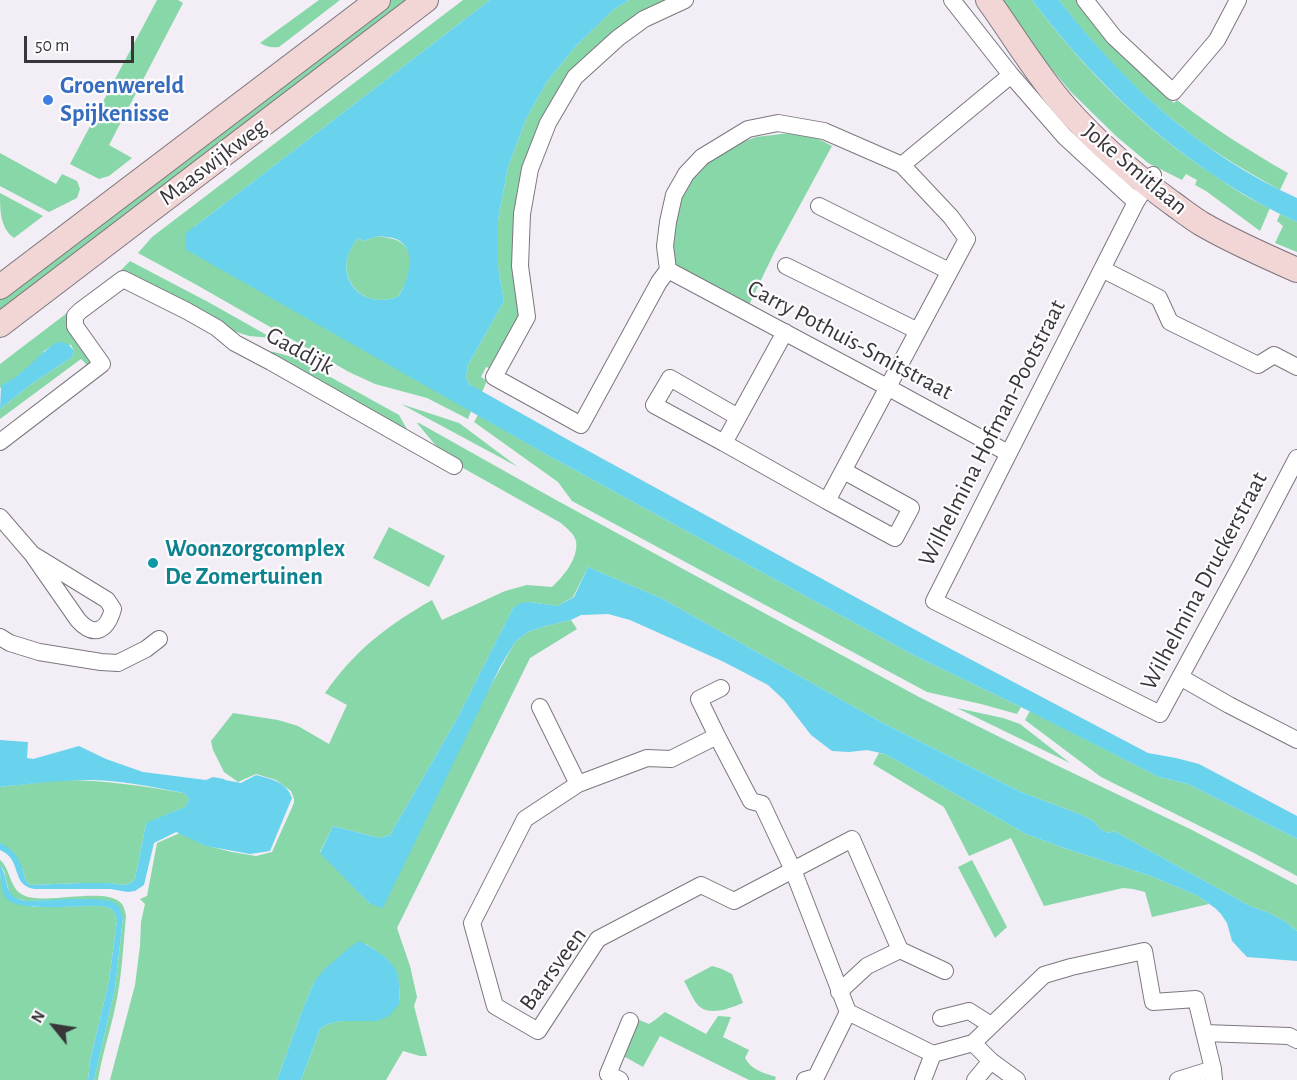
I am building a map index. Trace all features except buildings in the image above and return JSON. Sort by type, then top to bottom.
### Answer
[{"type":"street","name":"Maaswijkweg","points":[[0,288],[378,0]]},
{"type":"street","name":"Maaswijkweg","points":[[0,325],[426,0]]},
{"type":"street","points":[[685,0],[644,19],[618,38],[575,77],[548,123],[530,169],[522,214],[520,266],[527,317],[494,377],[581,425],[659,282],[668,270],[665,246],[668,222],[674,195],[686,174],[702,157],[748,129],[778,123],[824,131],[902,165],[951,217],[967,239],[827,501]]},
{"type":"street","points":[[952,0],[1011,75],[1065,137],[1145,187]]},
{"type":"street","name":"Joke Smitlaan","points":[[988,0],[1008,27],[1110,136],[1145,187],[1200,223],[1255,252],[1297,270]]},
{"type":"street","points":[[1085,0],[1114,37],[1173,92],[1217,40],[1238,0]]},
{"type":"street","points":[[902,165],[1011,75]]},
{"type":"street","name":"Joke Smitlaan","points":[[1145,187],[1190,199],[1262,240],[1297,256]]},
{"type":"street","name":"Wilhelmina Hofman-Pootstraat","points":[[1049,659],[934,601],[1145,187]]},
{"type":"street","points":[[819,206],[949,271]]},
{"type":"street","points":[[786,266],[918,330]]},
{"type":"street","points":[[1102,269],[1159,298],[1170,322],[1258,365],[1275,355],[1297,367]]},
{"type":"street","name":"Carry Pothuis-Smitstraat","points":[[668,270],[1008,453]]},
{"type":"street","name":"Gaddijk","points":[[0,442],[102,364],[75,326],[75,316],[123,279],[187,311],[216,328],[235,343],[454,466]]},
{"type":"street","points":[[724,443],[785,332]]},
{"type":"street","points":[[738,417],[670,378],[654,405],[895,538],[911,508],[844,471]]},
{"type":"street","name":"Wilhelmina Druckerstraat","points":[[1049,659],[1160,714],[1297,458]]},
{"type":"street","points":[[0,517],[32,554],[85,628],[94,630],[104,627],[110,619],[112,609],[107,600],[32,554]]},
{"type":"street","points":[[0,636],[10,643],[39,652],[118,663],[146,650],[159,639]]},
{"type":"street","points":[[1180,677],[1297,740]]},
{"type":"street","points":[[721,688],[699,699],[751,801],[762,804],[793,870],[848,1012],[933,1054],[973,1043],[1044,975],[1144,951],[1153,1002],[1196,999],[1214,1075],[1178,1080]]},
{"type":"street","points":[[540,707],[578,784]]},
{"type":"street","name":"Baarsveen","points":[[717,736],[671,759],[646,758],[578,784],[525,819],[472,922],[495,1006],[538,1031],[598,939],[701,885],[734,900],[852,839],[900,950]]},
{"type":"street","points":[[839,992],[867,966],[900,950],[945,971]]},
{"type":"street","points":[[941,1018],[969,1011],[991,1025]]},
{"type":"street","points":[[805,1080],[816,1077],[848,1012]]},
{"type":"street","points":[[620,1080],[608,1074],[630,1021]]},
{"type":"street","points":[[1204,1033],[1289,1036],[1297,1040]]},
{"type":"street","points":[[973,1043],[991,1061],[1017,1080]]},
{"type":"street","points":[[923,1080],[933,1054]]},
{"type":"street","points":[[975,1080],[991,1061]]},
{"type":"green space","points":[[157,0],[178,0],[183,3],[109,145],[132,158],[109,176],[99,179],[70,164]]},
{"type":"green space","points":[[319,0],[340,0],[279,47],[269,47],[260,43]]},
{"type":"green space","points":[[391,0],[413,0],[0,315],[0,298]]},
{"type":"green space","points":[[463,0],[490,0],[194,227],[471,411],[468,419],[427,398],[375,384],[349,372],[138,253],[152,237]]},
{"type":"green space","points":[[629,0],[670,0],[584,63],[525,172],[521,309],[489,368],[486,367],[481,377],[486,380],[482,392],[469,384],[466,377],[468,365],[504,301],[498,266],[498,220],[508,167],[526,119],[546,83],[576,46],[613,10]]},
{"type":"green space","points":[[997,0],[1032,0],[1072,50],[1139,118],[1215,176],[1249,198],[1270,208],[1260,231],[1195,185],[1197,180],[1186,174],[1182,180],[1148,163],[1116,136],[1071,92]]},
{"type":"green space","points":[[1059,0],[1077,0],[1154,86],[1174,103],[1177,100],[1231,138],[1288,173],[1280,190],[1221,155],[1169,116],[1118,70]]},
{"type":"green space","points":[[790,133],[815,137],[832,146],[774,253],[749,305],[673,264],[673,222],[684,191],[710,160],[727,148],[756,137]]},
{"type":"green space","points":[[0,153],[56,184],[62,174],[77,181],[80,189],[77,198],[49,212],[0,186]]},
{"type":"green space","points":[[0,193],[43,216],[14,238],[3,224]]},
{"type":"green space","points":[[1280,214],[1297,222],[1297,252],[1275,243],[1283,226],[1277,221]]},
{"type":"green space","points":[[378,236],[401,243],[410,255],[410,266],[405,284],[398,296],[392,299],[376,300],[364,296],[354,288],[348,276],[346,265],[348,256],[358,238],[363,241]]},
{"type":"green space","points":[[130,261],[272,338],[249,336],[227,329],[128,278],[121,270]]},
{"type":"green space","points":[[67,313],[66,322],[91,359],[90,364],[88,366],[81,359],[0,419],[0,409],[30,385],[72,357],[74,351],[71,345],[52,346],[19,375],[0,388],[0,364]]},
{"type":"green space","points":[[246,349],[274,352],[296,358],[399,415],[413,440]]},
{"type":"green space","points":[[401,404],[459,423],[518,467]]},
{"type":"green space","points":[[478,415],[917,657],[1021,707],[1017,714],[927,692],[572,501],[558,482],[474,422]]},
{"type":"green space","points":[[417,423],[919,697],[1192,830],[1297,885],[1297,931],[1286,922],[1252,907],[1114,831],[1109,833],[1082,815],[1021,792],[881,722],[663,599],[588,567],[573,597],[557,606],[530,602],[513,608],[458,717],[390,835],[379,838],[333,826],[320,852],[370,904],[515,642],[528,632],[571,620],[577,629],[530,658],[397,928],[410,966],[417,997],[414,1006],[427,1056],[403,1051],[386,1080],[301,1080],[320,1029],[340,1021],[377,1021],[400,1003],[399,982],[395,970],[386,958],[366,944],[314,982],[277,1080],[110,1080],[135,985],[145,904],[140,899],[147,896],[157,843],[180,833],[204,845],[232,852],[256,856],[272,852],[294,803],[291,791],[276,780],[256,774],[238,782],[224,772],[211,741],[233,713],[278,720],[298,726],[329,744],[347,705],[325,693],[348,664],[387,629],[432,600],[442,620],[505,591],[527,585],[552,587],[573,560],[576,541],[572,533],[561,523],[447,459]]},
{"type":"green space","points":[[389,527],[445,556],[429,587],[373,558]]},
{"type":"green space","points":[[957,708],[1020,724],[1070,763]]},
{"type":"green space","points":[[1030,711],[1159,777],[1188,784],[1297,839],[1297,876],[1101,777],[1025,720]]},
{"type":"green space","points":[[879,753],[885,754],[1026,834],[1151,876],[1198,896],[1209,904],[1152,917],[1145,892],[1123,888],[1044,906],[1011,838],[969,856],[944,807],[873,764]]},
{"type":"green space","points":[[62,780],[108,782],[154,788],[184,793],[189,799],[185,807],[146,824],[135,879],[131,883],[124,885],[81,883],[30,885],[16,859],[0,843],[0,787]]},
{"type":"green space","points":[[0,860],[15,888],[23,895],[33,898],[102,896],[113,898],[124,907],[126,916],[119,985],[98,1080],[94,1080],[115,988],[123,918],[110,901],[26,901],[12,897]]},
{"type":"green space","points":[[972,860],[1007,927],[995,938],[958,867]]},
{"type":"green space","points":[[0,875],[5,896],[33,907],[101,906],[110,908],[115,913],[117,920],[109,981],[90,1061],[88,1080],[0,1080]]},
{"type":"green space","points":[[712,966],[732,974],[743,1003],[715,1011],[705,1010],[698,1005],[684,981]]},
{"type":"green space","points":[[665,1012],[706,1034],[718,1016],[731,1017],[723,1037],[749,1050],[745,1058],[748,1062],[758,1070],[776,1077],[775,1080],[749,1080],[660,1036],[643,1067],[618,1053],[637,1019],[649,1024]]},
{"type":"water","points":[[490,0],[629,0],[613,10],[576,46],[546,83],[526,119],[508,167],[498,220],[498,266],[504,301],[468,365],[466,377],[469,384],[932,639],[1148,753],[1199,764],[1297,816],[1297,839],[1188,784],[1159,777],[917,657],[549,456],[185,249],[185,234]],"holes":[[[378,236],[394,238],[402,242],[408,251],[410,263],[403,289],[399,295],[382,300],[364,296],[354,288],[348,277],[346,266],[350,251],[358,238],[363,241]]]},
{"type":"water","points":[[1032,0],[1059,0],[1109,59],[1166,114],[1228,160],[1262,181],[1297,198],[1297,222],[1220,180],[1151,128],[1088,67]]},
{"type":"water","points":[[57,342],[65,343],[74,351],[72,357],[30,385],[0,409],[1,386],[17,376]]},
{"type":"water","points":[[588,567],[663,599],[881,722],[1021,792],[1082,815],[1095,822],[1103,830],[1109,833],[1114,831],[1252,907],[1286,922],[1297,931],[1297,961],[1247,957],[1232,941],[1227,923],[1221,914],[1198,896],[1151,876],[1026,834],[885,754],[867,750],[832,751],[811,735],[784,700],[768,685],[724,662],[630,620],[608,614],[581,615],[528,632],[515,642],[500,667],[383,908],[370,904],[320,853],[333,826],[379,838],[390,835],[458,717],[513,608],[521,603],[530,602],[557,606],[574,597]]},
{"type":"water","points":[[0,740],[28,742],[27,758],[33,759],[79,746],[106,759],[143,772],[206,780],[213,777],[241,783],[256,775],[282,785],[292,798],[270,851],[250,854],[206,846],[176,832],[154,843],[144,885],[135,891],[35,889],[22,883],[12,859],[0,850],[0,843],[15,854],[30,885],[110,883],[124,885],[135,879],[146,824],[185,807],[189,799],[184,793],[100,780],[0,787]]},
{"type":"water","points":[[0,865],[10,892],[18,899],[26,901],[107,900],[115,903],[120,909],[123,918],[115,988],[94,1080],[88,1080],[90,1061],[109,981],[117,920],[115,913],[110,908],[101,906],[38,907],[15,904],[3,893]]},
{"type":"water","points":[[359,941],[379,953],[396,970],[400,1003],[389,1016],[377,1021],[340,1021],[320,1029],[301,1080],[277,1080],[314,982],[326,968]]},
{"type":"place","name":"Groenwereld Spijkenisse","points":[[48,100]]},
{"type":"place","name":"Woonzorgcomplex De Zomertuinen","points":[[153,563]]}]
